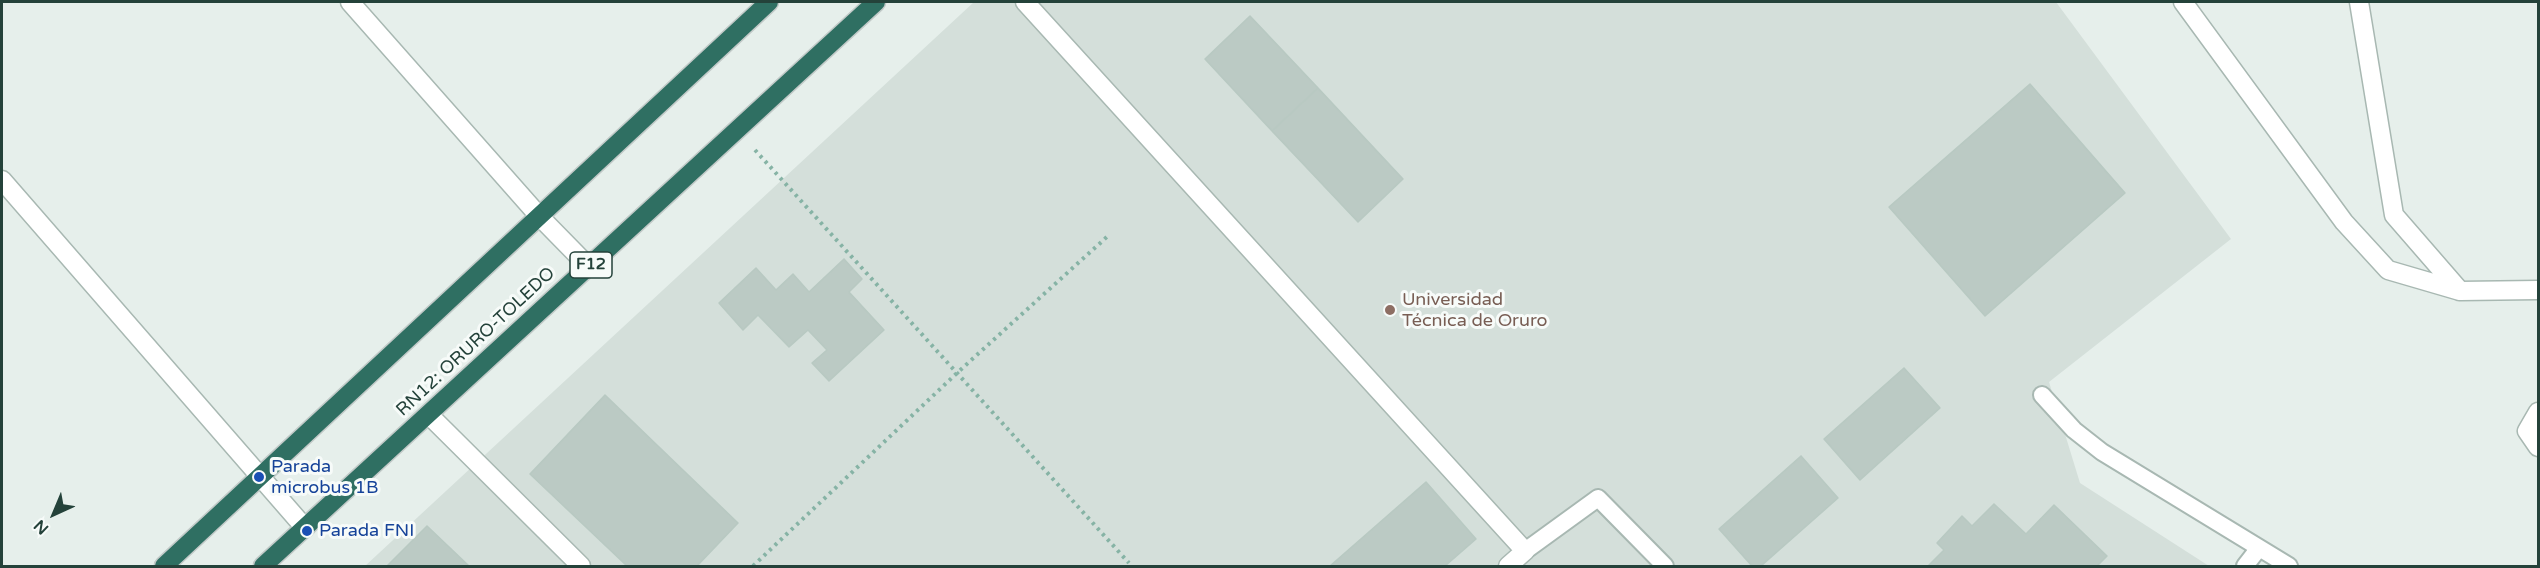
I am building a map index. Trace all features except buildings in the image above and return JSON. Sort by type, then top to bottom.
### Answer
[{"type":"highway","points":[[164,567],[769,2]]},
{"type":"highway","name":"RN12: ORURO-TOLEDO","points":[[263,567],[876,2]]},
{"type":"street","points":[[350,2],[539,216],[589,267]]},
{"type":"street","points":[[1025,2],[1525,551],[1508,567]]},
{"type":"street","points":[[2183,2],[2344,222],[2388,270],[2460,291],[2538,290]]},
{"type":"street","points":[[2359,2],[2394,215],[2460,291]]},
{"type":"street","points":[[2,180],[305,528]]},
{"type":"street","points":[[2538,412],[2527,431],[2538,447]]},
{"type":"street","points":[[429,415],[581,567]]},
{"type":"lane","points":[[2042,395],[2074,430],[2102,452],[2289,567]]},
{"type":"lane","points":[[1525,551],[1598,498],[1665,567]]},
{"type":"lane","points":[[2245,567],[2259,548]]},
{"type":"path","points":[[736,130],[1129,563]]},
{"type":"path","points":[[753,567],[957,373],[1109,235]]},
{"type":"shaded area","name":"Universidad Técnica de Oruro","points":[[974,2],[2056,2],[2231,239],[2049,382],[2080,483],[2209,566],[365,566]]},
{"type":"place","name":"Universidad Técnica de Oruro","points":[[1390,310]]},
{"type":"place","name":"Parada microbus 1B","points":[[259,477]]},
{"type":"place","name":"Parada FNI","points":[[307,531]]}]
